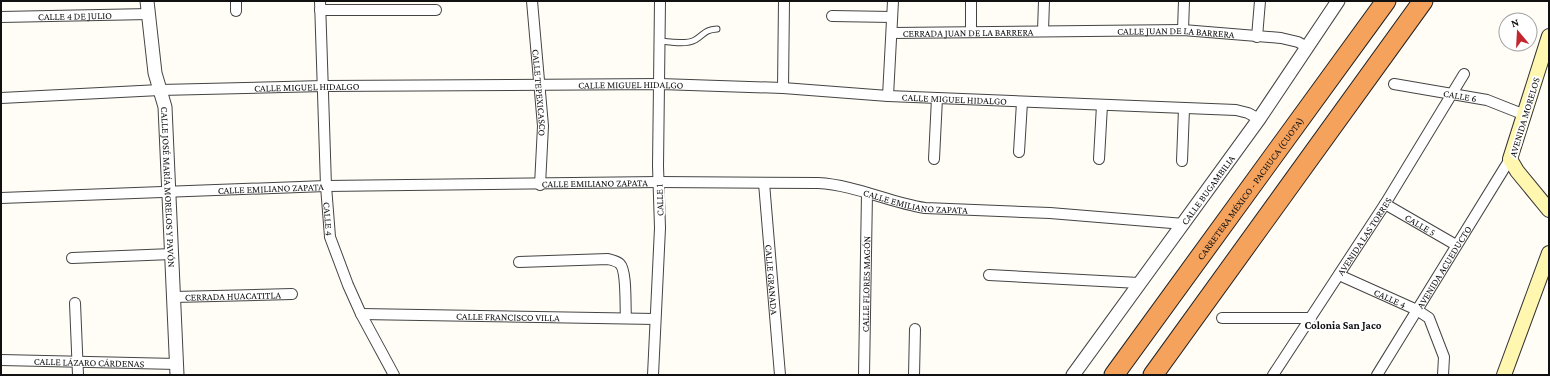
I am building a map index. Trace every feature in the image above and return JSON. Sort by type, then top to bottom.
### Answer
[{"type":"highway","name":"CARRETERA MÉXICO - PACHUCA (CUOTA)","points":[[1114,375],[1386,1]]},
{"type":"highway","points":[[1152,375],[1423,1]]},
{"type":"main road","name":"AVENIDA MORELOS","points":[[1549,36],[1510,159],[1517,171],[1549,210]]},
{"type":"main road","points":[[1504,375],[1549,253]]},
{"type":"street","name":"CALLE TEPEXICASCO","points":[[532,1],[543,126],[540,185]]},
{"type":"street","name":"CALLE 1","points":[[653,375],[654,319],[660,228],[660,1]]},
{"type":"street","points":[[783,88],[784,1]]},
{"type":"street","points":[[888,96],[893,1]]},
{"type":"street","points":[[971,31],[972,1]]},
{"type":"street","points":[[1043,31],[1044,1]]},
{"type":"street","points":[[1183,30],[1184,1]]},
{"type":"street","points":[[1257,37],[1260,1]]},
{"type":"street","name":"CALLE BUGAMBILIA","points":[[1073,375],[1259,119],[1338,1]]},
{"type":"street","points":[[320,5],[436,10]]},
{"type":"street","name":"CALLE 4","points":[[320,5],[324,86],[326,186],[330,237],[345,278],[361,314],[394,375]]},
{"type":"street","name":"CALLE 4 DE JULIO","points":[[1,18],[148,8]]},
{"type":"street","name":"CALLE JOSÉ MARÍA MORELOS Y PAVÓN","points":[[148,8],[154,73],[165,107],[177,370]]},
{"type":"street","points":[[832,16],[892,17]]},
{"type":"street","name":"CALLE JUAN DE LA BARRERA","points":[[1043,31],[1183,30],[1290,39],[1307,47]]},
{"type":"street","name":"CERRADA JUAN DE LA BARRERA","points":[[892,33],[1043,31]]},
{"type":"street","name":"AVENIDA LAS TORRES","points":[[1273,375],[1312,318],[1385,204],[1464,74]]},
{"type":"street","name":"CALLE MIGUEL HIDALGO","points":[[1,98],[160,90],[324,86],[660,84],[783,88],[888,96],[1236,110],[1248,113],[1259,119]]},
{"type":"street","name":"CALLE 6","points":[[1394,84],[1487,100],[1525,114]]},
{"type":"street","points":[[934,159],[937,98]]},
{"type":"street","points":[[1019,152],[1022,102]]},
{"type":"street","points":[[1099,159],[1102,104]]},
{"type":"street","points":[[1182,161],[1184,109]]},
{"type":"street","name":"AVENIDA ACUEDUCTO","points":[[1377,375],[1510,159]]},
{"type":"street","name":"CALLE EMILIANO ZAPATA","points":[[1,198],[326,186],[540,185],[659,182],[836,184],[906,205],[925,208],[1050,213],[1184,224]]},
{"type":"street","name":"CALLE GRANADA","points":[[764,184],[780,375]]},
{"type":"street","name":"CALLE FLORES MAGÓN","points":[[864,375],[867,193]]},
{"type":"street","name":"CALLE 5","points":[[1385,204],[1456,245]]},
{"type":"street","points":[[72,258],[172,254]]},
{"type":"street","points":[[518,262],[615,260],[619,263],[624,272],[626,318]]},
{"type":"street","points":[[989,275],[1139,283]]},
{"type":"street","name":"CALLE 4","points":[[1339,275],[1417,310],[1429,318],[1444,357],[1443,375]]},
{"type":"street","name":"CERRADA HUACATITLA","points":[[174,297],[292,294]]},
{"type":"street","points":[[75,303],[78,375]]},
{"type":"street","name":"CALLE FRANCISCO VILLA","points":[[361,314],[654,319]]},
{"type":"street","points":[[1222,318],[1312,318]]},
{"type":"street","points":[[914,375],[915,329]]},
{"type":"street","name":"CALLE LÁZARO CÁRDENAS","points":[[1,360],[78,361],[177,370]]},
{"type":"lane","points":[[660,41],[689,42],[705,31],[717,29]]},
{"type":"district","name":"Colonia San Jaco","points":[[1343,325]]}]
